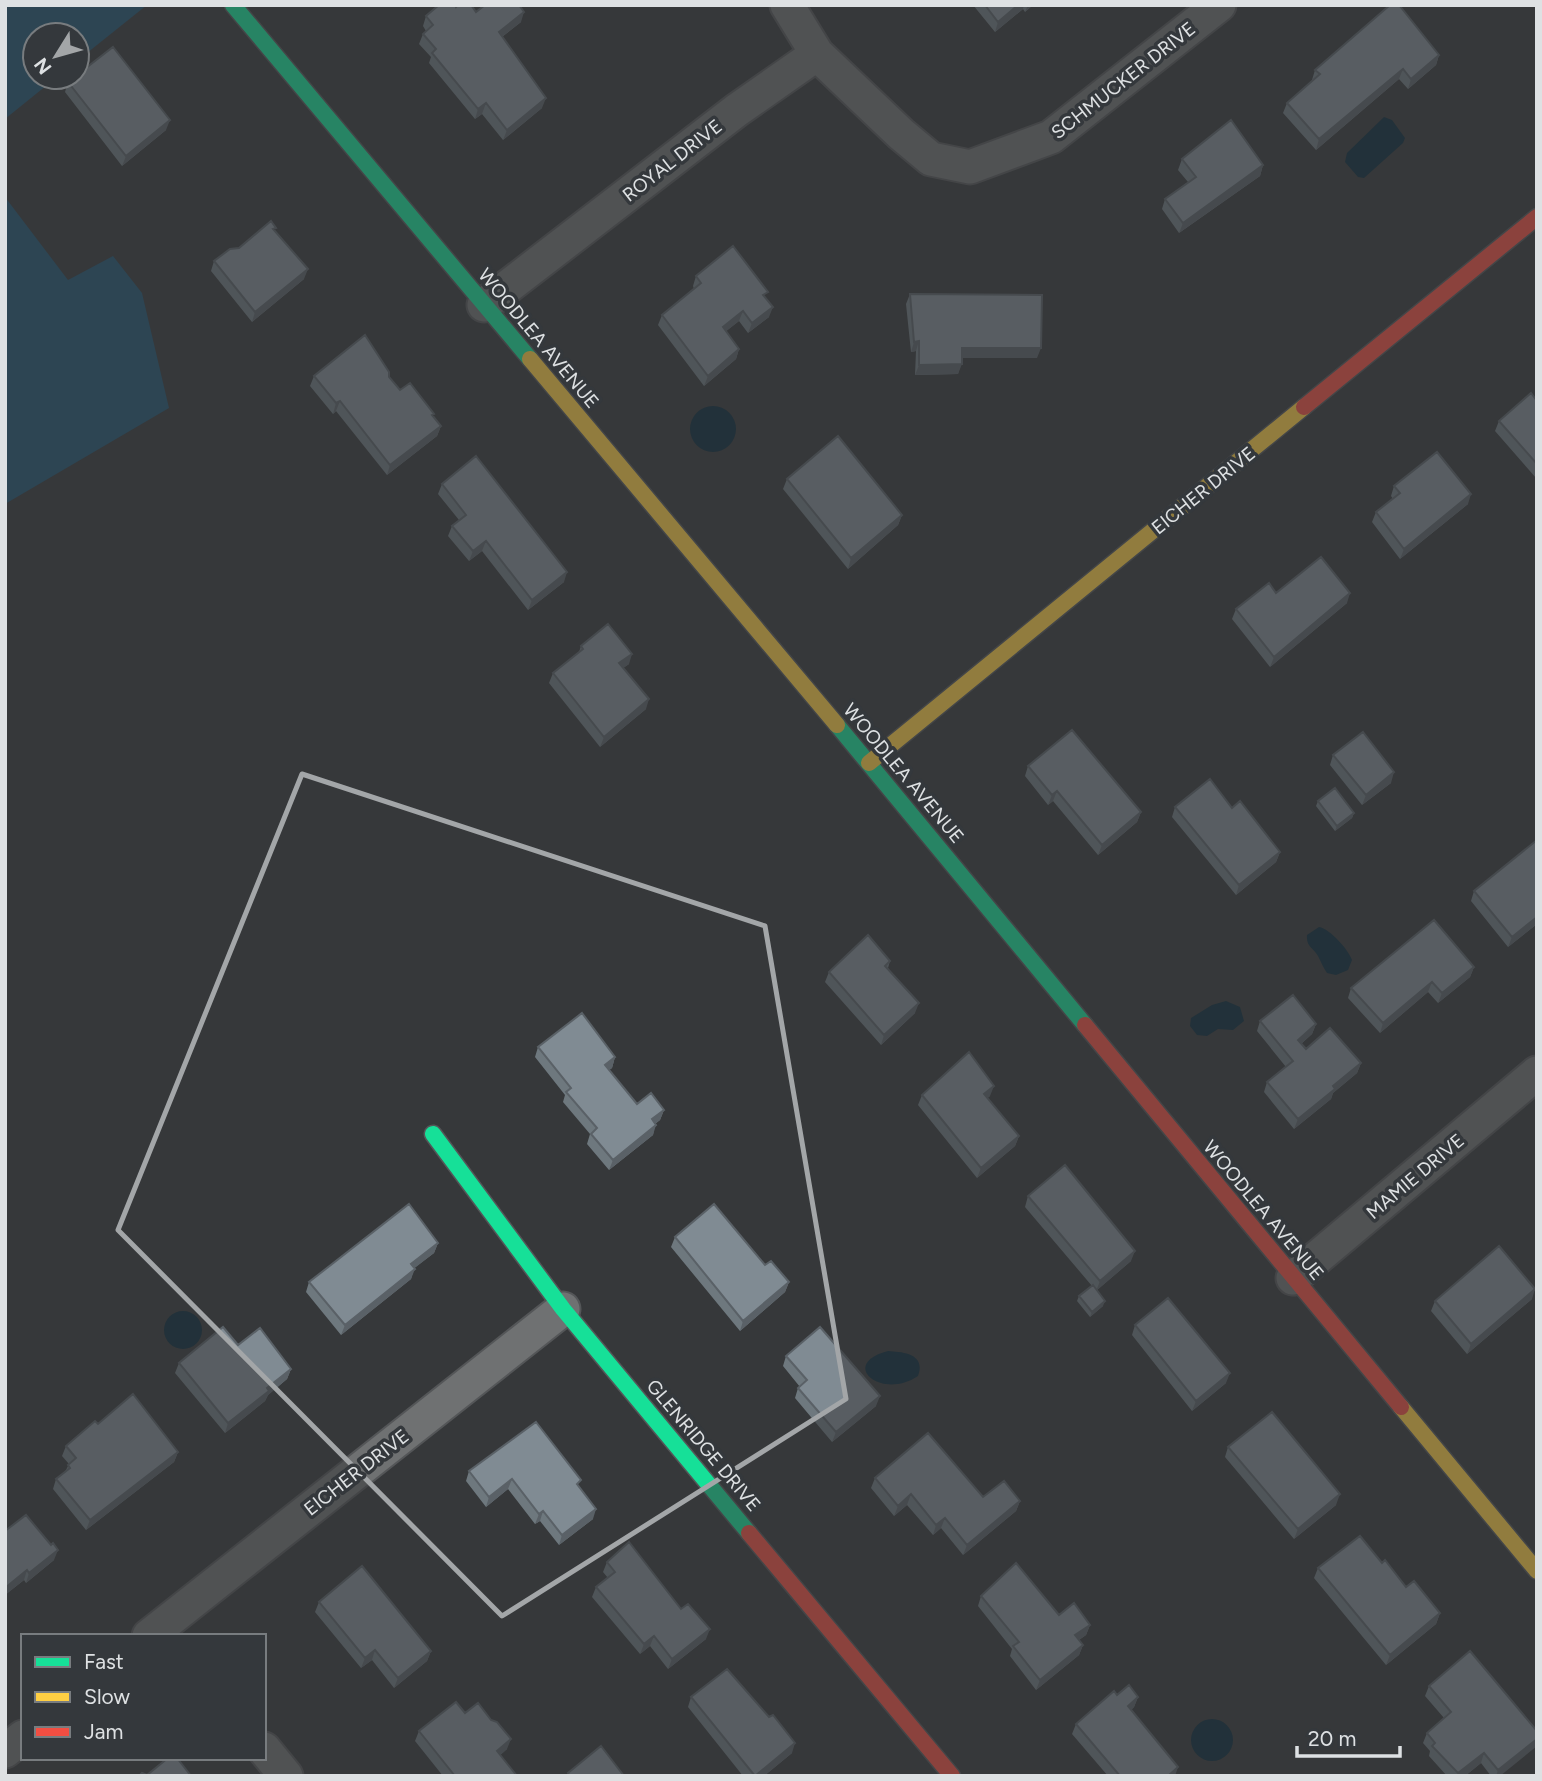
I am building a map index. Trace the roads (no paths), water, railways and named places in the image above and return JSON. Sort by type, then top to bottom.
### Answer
[{"type":"street","name":"WOODLEA AVENUE","points":[[233,5],[869,763],[1537,1571]]},
{"type":"street","points":[[787,5],[817,54]]},
{"type":"street","name":"SCHMUCKER DRIVE","points":[[817,54],[931,159],[970,167],[1051,137],[1219,5]]},
{"type":"street","name":"ROYAL DRIVE","points":[[484,305],[737,110],[817,54]]},
{"type":"street","name":"EICHER DRIVE","points":[[869,763],[1537,217]]},
{"type":"street","name":"MAMIE DRIVE","points":[[1293,1278],[1537,1073]]},
{"type":"street","name":"GLENRIDGE DRIVE","points":[[433,1135],[563,1309],[952,1776]]},
{"type":"street","name":"EICHER DRIVE","points":[[161,1632],[563,1309]]},
{"type":"street","points":[[5,1751],[21,1739]]},
{"type":"street","points":[[266,1751],[286,1776]]}]
